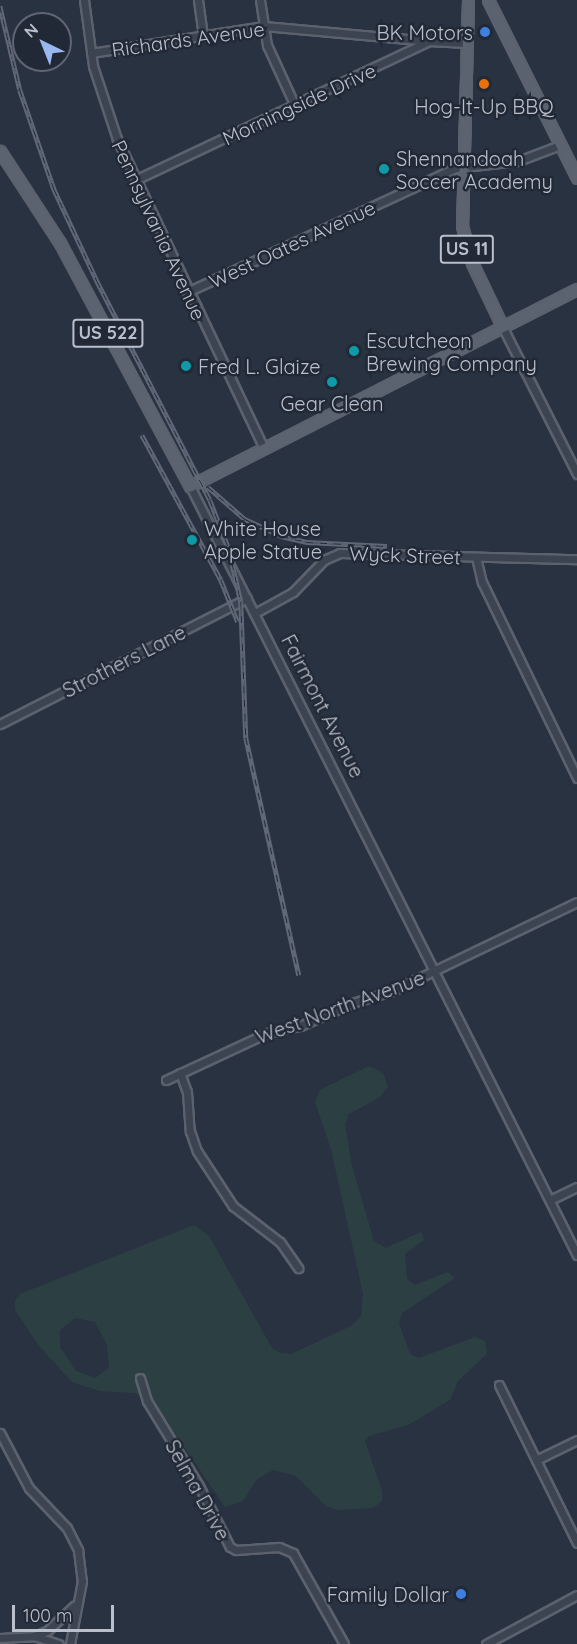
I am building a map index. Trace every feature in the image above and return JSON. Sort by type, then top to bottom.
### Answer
[{"type":"main road","name":"US 11","points":[[468,0],[463,165],[464,238],[502,326]]},
{"type":"main road","points":[[488,0],[577,178]]},
{"type":"main road","name":"Fairmont Avenue","points":[[0,151],[60,243],[190,486]]},
{"type":"main road","points":[[190,486],[577,289]]},
{"type":"street","name":"Pennsylvania Avenue","points":[[84,0],[91,53],[104,101],[135,180],[264,449]]},
{"type":"street","points":[[198,0],[203,36]]},
{"type":"street","points":[[260,0],[267,45],[295,106]]},
{"type":"street","name":"Richards Avenue","points":[[91,53],[264,26],[429,41]]},
{"type":"street","name":"Morningside Drive","points":[[135,180],[429,41],[466,43]]},
{"type":"street","points":[[463,165],[518,161],[561,145]]},
{"type":"street","name":"West Oates Avenue","points":[[187,292],[463,165]]},
{"type":"street","points":[[502,326],[577,474]]},
{"type":"street","name":"Fairmont Avenue","points":[[190,486],[577,1255]]},
{"type":"street","name":"Wyck Street","points":[[255,612],[293,592],[324,560],[340,553],[577,559]]},
{"type":"street","points":[[476,557],[482,582],[577,778]]},
{"type":"street","name":"Strothers Lane","points":[[0,723],[248,598]]},
{"type":"street","name":"West North Avenue","points":[[166,1080],[267,1033],[300,1026],[435,972],[577,902]]},
{"type":"street","points":[[180,1073],[187,1092],[190,1131],[197,1151],[233,1206],[280,1242],[298,1268]]},
{"type":"street","points":[[550,1200],[577,1187]]},
{"type":"street","name":"Selma Drive","points":[[140,1377],[147,1401],[199,1486],[230,1547],[236,1550],[279,1547],[293,1553],[344,1644]]},
{"type":"street","points":[[499,1385],[577,1543]]},
{"type":"street","points":[[0,1433],[29,1488],[74,1539],[82,1571],[70,1644]]},
{"type":"street","points":[[536,1460],[577,1440]]},
{"type":"street","points":[[486,1644],[577,1595]]},
{"type":"street","points":[[34,1636],[62,1620],[77,1601]]},
{"type":"street","points":[[0,1638],[34,1636],[59,1644]]},
{"type":"green space","points":[[369,1066],[383,1073],[388,1086],[380,1097],[349,1114],[345,1124],[352,1166],[374,1241],[386,1248],[421,1232],[424,1240],[405,1254],[407,1279],[415,1285],[448,1272],[455,1278],[402,1313],[399,1323],[410,1354],[419,1358],[475,1337],[485,1341],[487,1354],[458,1381],[450,1400],[408,1425],[369,1436],[365,1441],[382,1491],[382,1501],[373,1508],[337,1510],[326,1506],[296,1476],[273,1470],[257,1479],[243,1501],[225,1507],[155,1404],[135,1393],[100,1391],[72,1382],[39,1346],[15,1310],[15,1301],[20,1294],[194,1225],[209,1236],[272,1348],[280,1353],[291,1354],[351,1326],[361,1316],[363,1294],[331,1149],[315,1102],[320,1090]],"holes":[[[75,1318],[95,1322],[107,1345],[109,1368],[95,1378],[76,1371],[60,1347],[60,1330]]]},
{"type":"railway","points":[[0,6],[20,90],[54,189],[97,281],[210,500],[229,549],[241,602],[246,738],[299,975]]},
{"type":"railway","points":[[142,435],[221,580],[238,622]]},
{"type":"railway","points":[[208,487],[245,519],[281,536],[306,542],[387,546]]},
{"type":"place","name":"BK Motors","points":[[485,32]]},
{"type":"place","name":"Hog-It-Up BBQ","points":[[484,84]]},
{"type":"place","name":"Shennandoah Soccer Academy","points":[[384,169]]},
{"type":"place","name":"Escutcheon Brewing Company","points":[[354,351]]},
{"type":"place","name":"Fred L. Glaize","points":[[186,366]]},
{"type":"place","name":"Gear Clean","points":[[332,382]]},
{"type":"place","name":"White House Apple Statue","points":[[192,540]]},
{"type":"place","name":"Family Dollar","points":[[461,1594]]}]
